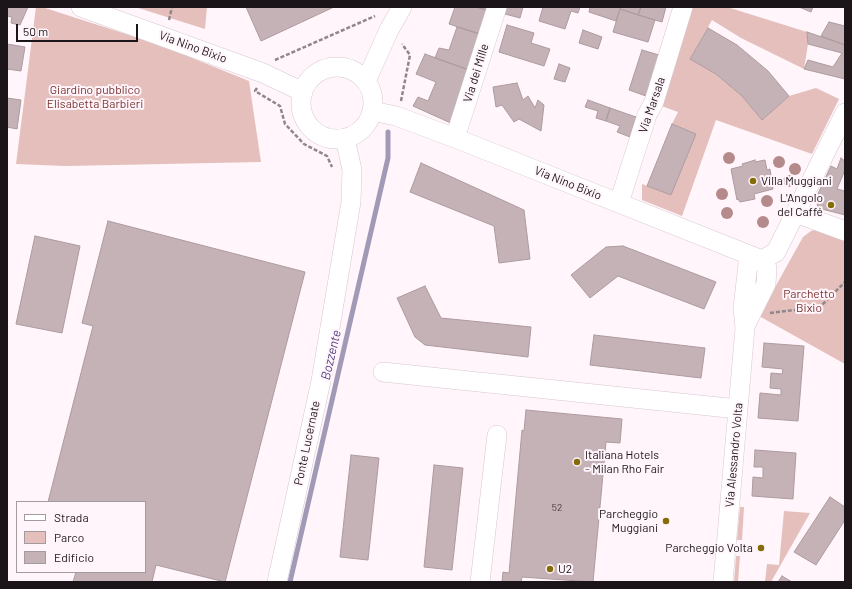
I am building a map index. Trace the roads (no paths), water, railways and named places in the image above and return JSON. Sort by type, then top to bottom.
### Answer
[{"type":"street","name":"Via Nino Bixio","points":[[81,7],[263,73],[303,92]]},
{"type":"street","points":[[366,81],[389,30],[402,7]]},
{"type":"street","name":"Via dei Mille","points":[[456,138],[497,7]]},
{"type":"street","name":"Via Marsala","points":[[619,203],[647,115],[654,102],[683,7]]},
{"type":"street","points":[[341,67],[359,74],[366,81],[371,90],[372,111],[363,128],[345,138],[334,139],[314,131],[307,123],[301,102],[303,92],[314,76],[322,70],[341,67]]},
{"type":"street","name":"Via Nino Bixio","points":[[372,111],[396,116],[456,138],[756,258]]},
{"type":"street","points":[[756,258],[776,252],[845,113]]},
{"type":"street","name":"Ponte Lucernate","points":[[277,582],[321,381],[340,269],[353,184],[352,170],[345,138]]},
{"type":"street","points":[[796,212],[845,231]]},
{"type":"street","name":"Via Alessandro Volta","points":[[723,582],[745,328],[766,284],[767,268],[756,258]]},
{"type":"street","points":[[383,372],[738,409]]},
{"type":"street","points":[[480,582],[497,435]]},
{"type":"waterway","name":"Bozzente","points":[[290,582],[388,158],[388,132]]},
{"type":"place","name":"Villa Muggiani","points":[[753,181]]},
{"type":"place","name":"L'Angolo del Caffé","points":[[831,205]]},
{"type":"place","name":"Italiana Hotels - Milan Rho Fair","points":[[577,462]]},
{"type":"place","name":"Parcheggio Muggiani","points":[[666,521]]},
{"type":"place","name":"Parcheggio Volta","points":[[761,548]]},
{"type":"place","name":"U2","points":[[550,569]]},
{"type":"park label","name":"Giardino pubblico Elisabetta Barbieri","points":[[95,97]]},
{"type":"park label","name":"Parchetto Bixio","points":[[809,301]]}]
